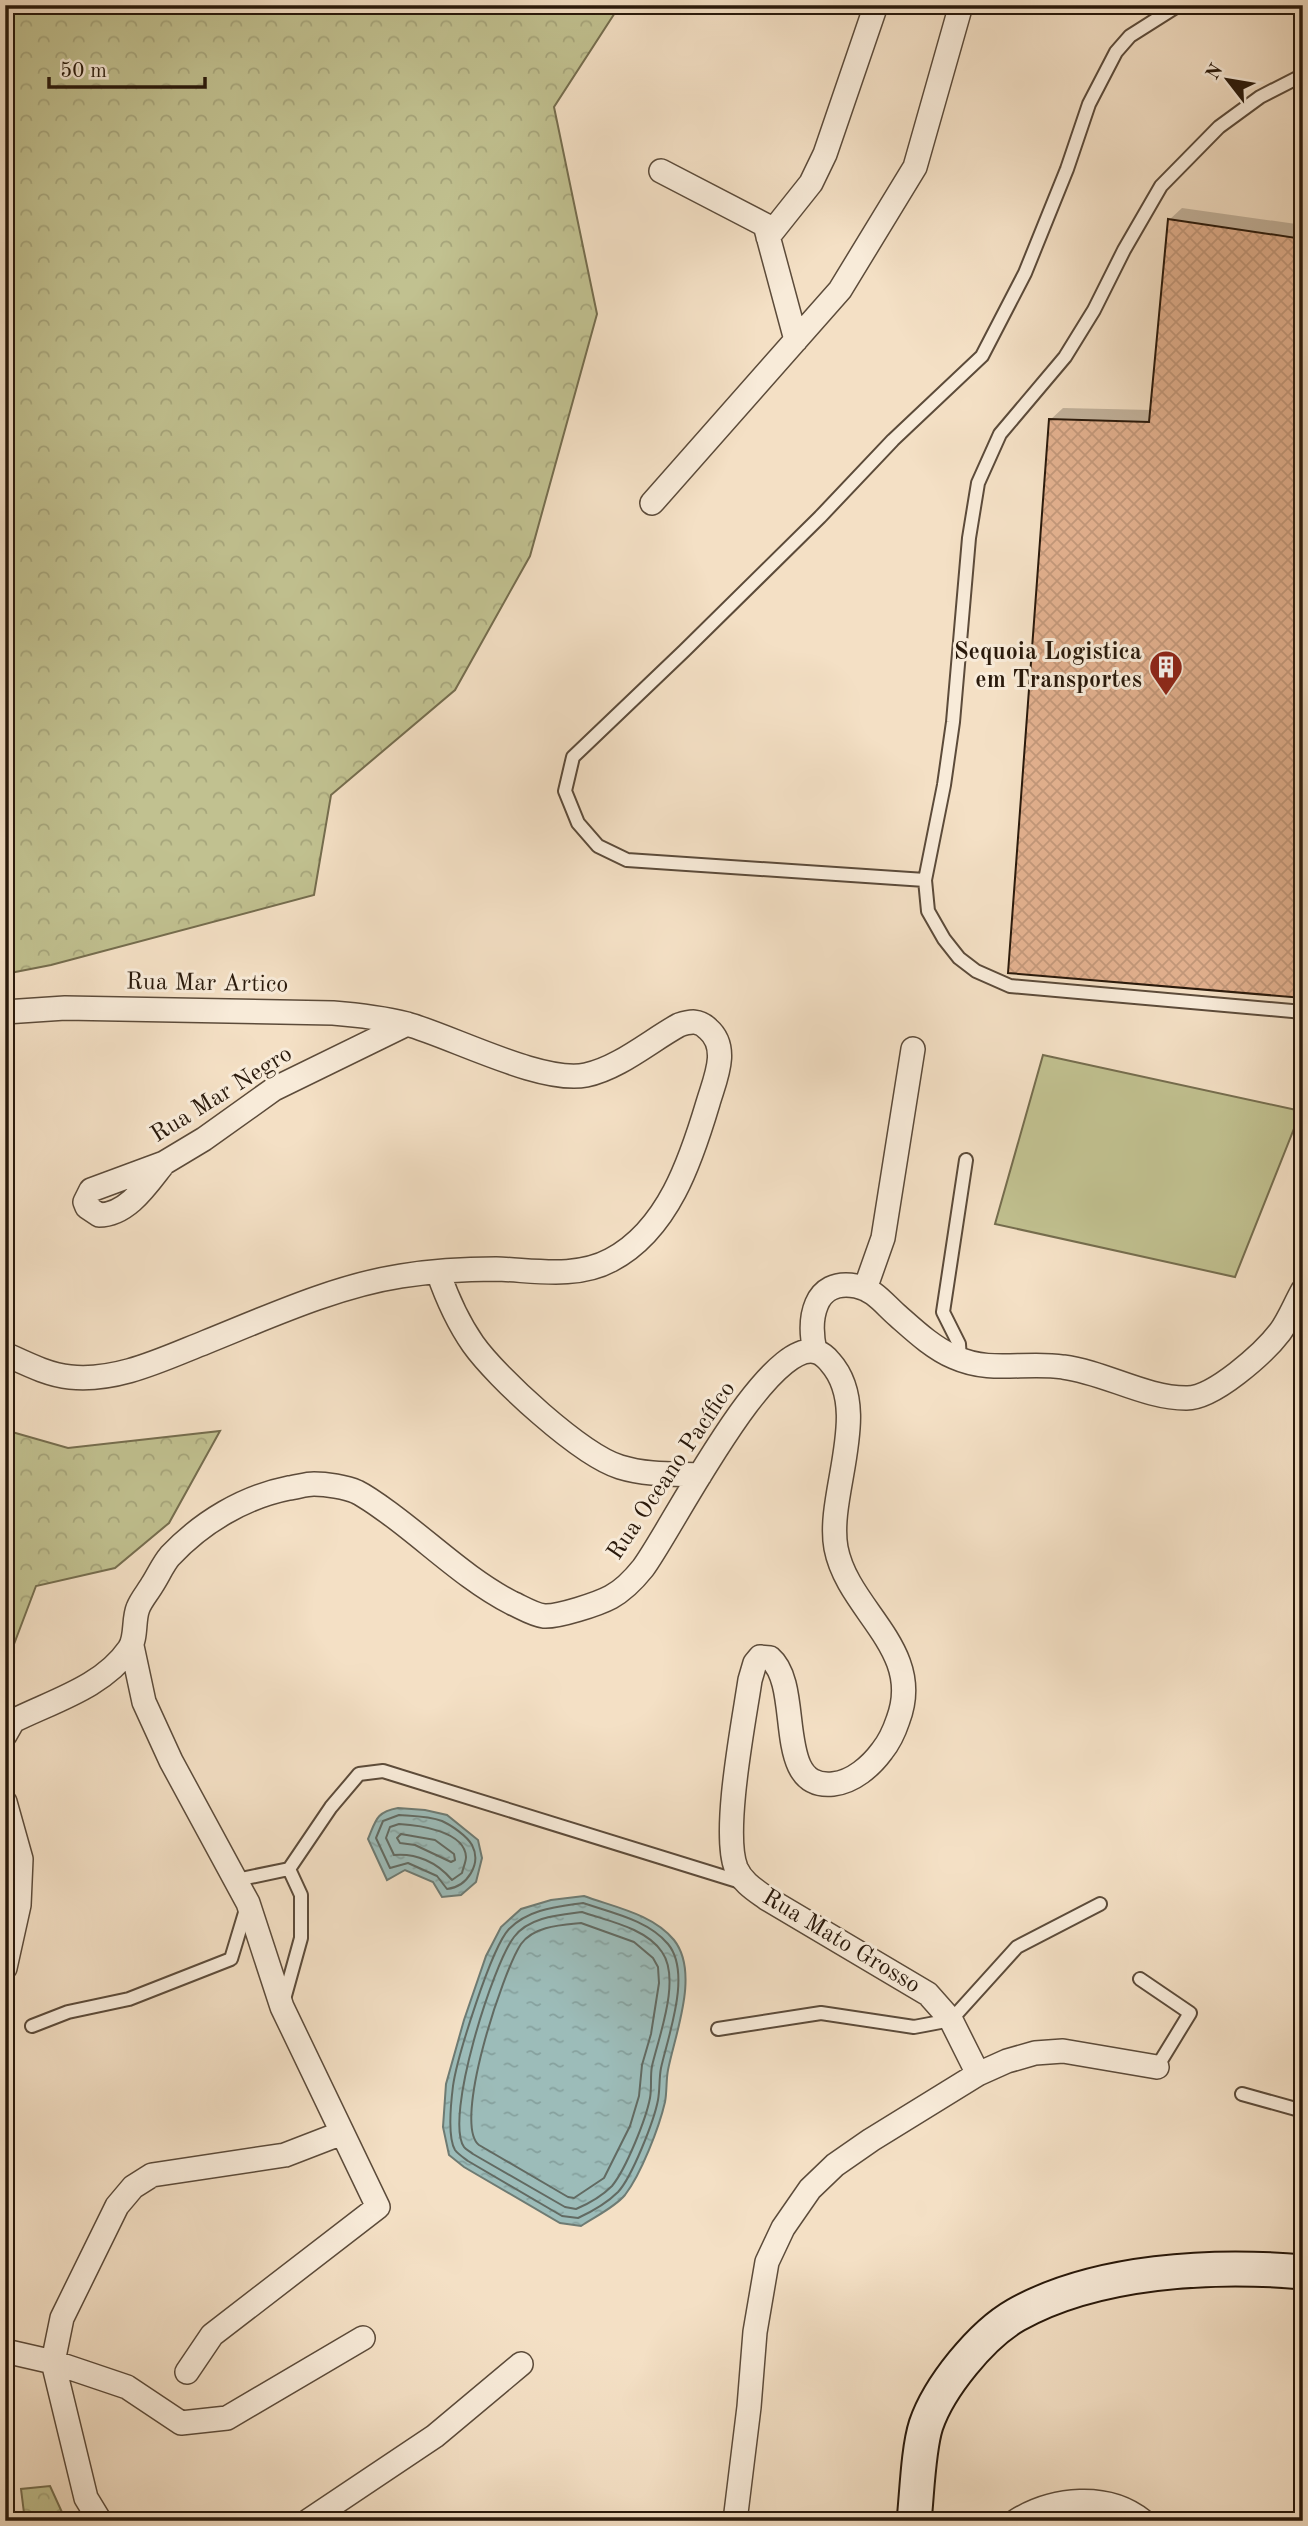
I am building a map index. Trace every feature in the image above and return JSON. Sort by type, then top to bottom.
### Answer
[{"type":"main road","points":[[914,2521],[926,2426],[946,2386],[975,2349],[1014,2316],[1067,2292],[1153,2273],[1259,2268],[1303,2272]]},
{"type":"street","points":[[768,237],[811,183],[825,154],[876,5]]},
{"type":"street","points":[[652,503],[840,290],[915,167],[961,5]]},
{"type":"street","points":[[662,171],[765,225],[796,340]]},
{"type":"street","name":"Rua Mar Artico","points":[[5,1012],[65,1008],[368,1016],[407,1024],[539,1071],[565,1076],[585,1075],[612,1065],[691,1021],[702,1023],[714,1034],[720,1047],[719,1067],[699,1132],[666,1209],[640,1239],[610,1261],[580,1270],[554,1272],[494,1269],[438,1272]]},
{"type":"street","name":"Rua Mar Negro","points":[[99,1185],[164,1163],[204,1139],[274,1089],[407,1024]]},
{"type":"street","points":[[865,1289],[883,1238],[913,1049]]},
{"type":"street","points":[[5,1354],[26,1364],[68,1377],[97,1377],[129,1372],[297,1306],[360,1285],[401,1276],[438,1272],[450,1306],[473,1345],[541,1414],[578,1443],[617,1466],[652,1474],[699,1475]]},
{"type":"street","points":[[815,1351],[811,1319],[816,1305],[826,1291],[842,1285],[873,1292],[930,1343],[982,1367],[1062,1366],[1147,1391],[1188,1399],[1212,1390],[1244,1369],[1280,1332],[1303,1290]]},
{"type":"street","name":"Rua Oceano Pacífico","points":[[187,2372],[212,2335],[378,2207],[282,2007],[248,1903],[172,1761],[144,1702],[132,1646],[137,1609],[169,1558],[214,1518],[261,1494],[314,1484],[355,1490],[496,1594],[545,1616],[581,1609],[614,1596],[642,1569],[699,1475],[754,1395],[784,1361],[802,1351],[815,1351]]},
{"type":"street","name":"Rua Mato Grosso","points":[[815,1351],[836,1368],[844,1388],[848,1421],[847,1451],[834,1524],[836,1548],[843,1573],[896,1655],[905,1681],[902,1709],[891,1740],[856,1776],[837,1784],[819,1784],[803,1773],[794,1753],[781,1668],[770,1658],[760,1657],[755,1663],[750,1681],[733,1802],[736,1868],[746,1883],[766,1898],[928,1994],[951,2021],[978,2074]]},
{"type":"street","points":[[5,1735],[13,1721],[100,1680],[132,1646]]},
{"type":"street","points":[[5,1802],[21,1859],[19,1905],[5,1968]]},
{"type":"street","points":[[735,2521],[767,2262],[783,2228],[810,2189],[835,2165],[978,2074],[1007,2061],[1044,2052],[1063,2052],[1157,2067]]},
{"type":"street","points":[[100,2521],[86,2498],[53,2362],[62,2318],[117,2206],[142,2180],[162,2172],[285,2155],[342,2133]]},
{"type":"street","points":[[5,2351],[53,2362],[127,2387],[181,2423],[226,2418],[363,2338]]},
{"type":"street","points":[[308,2521],[435,2436],[521,2364]]},
{"type":"street","points":[[1016,2521],[1029,2512],[1068,2501],[1104,2502],[1135,2514],[1143,2521]]},
{"type":"lane","points":[[925,880],[627,860],[598,846],[578,823],[565,791],[573,757],[723,613],[893,440],[982,356],[1026,273],[1089,104],[1116,52],[1130,36],[1179,5]]},
{"type":"lane","points":[[1303,75],[1260,97],[1219,127],[1161,186],[1124,250],[1094,310],[1072,345],[1039,389],[1000,433],[978,483],[969,538],[951,735],[925,880],[928,911],[959,958],[976,971],[1010,986],[1303,1012]]},
{"type":"lane","points":[[960,1359],[958,1343],[943,1312],[966,1160]]},
{"type":"lane","points":[[236,1880],[289,1869],[331,1807],[359,1774],[383,1771],[746,1883]]},
{"type":"lane","points":[[282,2007],[301,1938],[301,1895],[289,1869]]},
{"type":"lane","points":[[32,2026],[68,2012],[130,1999],[231,1959],[248,1903]]},
{"type":"lane","points":[[718,2029],[821,2013],[914,2027],[951,2021],[1017,1947],[1100,1904]]},
{"type":"lane","points":[[1140,1979],[1190,2013],[1157,2067]]},
{"type":"lane","points":[[1242,2094],[1303,2111]]},
{"type":"green space","points":[[5,5],[620,5],[554,107],[597,314],[530,556],[455,690],[331,795],[314,895],[51,965],[5,974]]},
{"type":"green space","points":[[1043,1055],[1301,1111],[1235,1277],[995,1224]]},
{"type":"green space","points":[[5,1430],[68,1448],[220,1431],[169,1523],[115,1568],[36,1586],[5,1668]]},
{"type":"green space","points":[[50,2486],[66,2521],[25,2521],[21,2489]]},
{"type":"water","points":[[398,1808],[447,1815],[478,1840],[482,1858],[476,1882],[461,1895],[442,1897],[433,1882],[405,1870],[387,1880],[368,1839],[381,1815]]},
{"type":"water","points":[[584,1896],[632,1912],[665,1931],[674,1940],[681,1954],[685,1969],[685,1986],[680,2022],[668,2070],[665,2102],[649,2150],[625,2195],[581,2226],[560,2223],[464,2167],[449,2155],[443,2127],[446,2084],[464,2020],[486,1956],[501,1927],[521,1909],[551,1900]]},
{"type":"building","name":"Sequoia Logistica em Transportes","points":[[1168,219],[1303,239],[1303,998],[1008,973],[1049,419],[1149,422]]},
{"type":"place","name":"Sequoia Logistica em Transportes","points":[[1166,697]]}]
